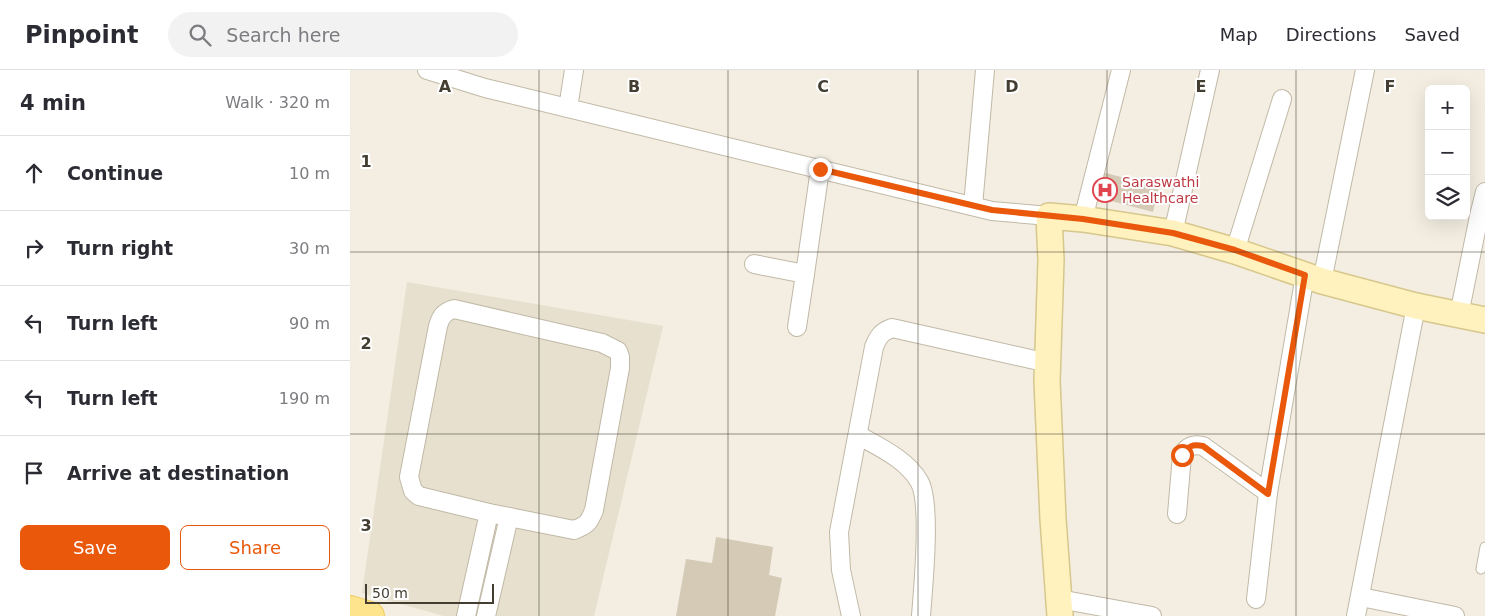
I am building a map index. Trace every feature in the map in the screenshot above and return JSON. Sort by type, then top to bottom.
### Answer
[{"type":"main road","points":[[350,610],[370,616]]},
{"type":"street","points":[[427,70],[485,88],[992,210],[1083,219],[1173,233],[1235,250],[1314,278],[1416,306],[1485,320]]},
{"type":"street","points":[[568,108],[574,70]]},
{"type":"street","points":[[974,206],[986,70]]},
{"type":"street","points":[[1083,219],[1120,70]]},
{"type":"street","points":[[1173,233],[1210,70]]},
{"type":"street","points":[[1256,599],[1268,494],[1314,278],[1365,70]]},
{"type":"street","points":[[1235,250],[1282,99]]},
{"type":"street","points":[[797,327],[820,169]]},
{"type":"street","points":[[1458,315],[1478,216],[1485,192]]},
{"type":"street","points":[[1049,216],[1052,260],[1047,381],[1052,498],[1060,607],[1152,616]]},
{"type":"street","points":[[754,264],[804,274]]},
{"type":"street","points":[[1356,616],[1416,306]]},
{"type":"street","points":[[454,309],[602,343],[618,351],[620,368],[594,510],[590,521],[574,530],[489,513],[419,496],[413,491],[411,486],[409,477],[441,316],[454,309]]},
{"type":"street","points":[[850,616],[841,570],[840,532],[877,338],[884,331],[892,328],[1048,363]]},
{"type":"street","points":[[858,435],[894,456],[910,469],[920,482],[924,504],[926,538],[921,616]]},
{"type":"street","points":[[1177,514],[1182,455],[1187,447],[1193,444],[1203,446],[1268,494]]},
{"type":"street","points":[[466,616],[489,513]]},
{"type":"street","points":[[486,616],[509,517]]},
{"type":"street","points":[[475,574],[495,577]]},
{"type":"street","points":[[1361,597],[1455,616]]},
{"type":"lane","points":[[1481,569],[1485,547]]},
{"type":"shaded area","points":[[407,282],[663,326],[594,616],[444,616],[362,593]]},
{"type":"building","points":[[1102,172],[1159,187],[1153,212],[1096,197]]},
{"type":"building","points":[[716,537],[773,547],[769,575],[782,578],[775,616],[676,616],[686,559],[712,563]]},
{"type":"place","name":"Saraswathi Healthcare","points":[[1105,190]]},
{"type":"route","points":[[820,169],[992,210],[1083,219],[1173,233],[1235,250],[1305,275],[1268,494],[1203,446],[1193,444],[1187,447],[1182,455]]}]
